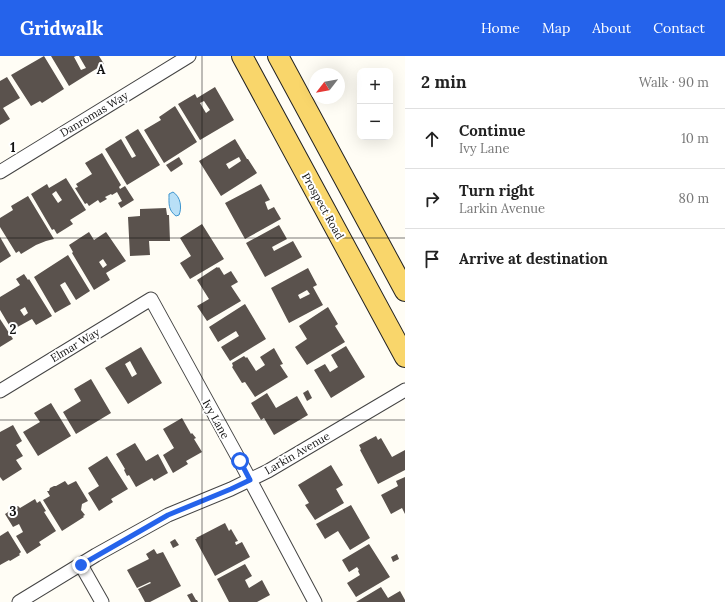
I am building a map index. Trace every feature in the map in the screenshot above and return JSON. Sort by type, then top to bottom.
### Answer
[{"type":"main road","name":"Prospect Road","points":[[242,56],[405,357]]},
{"type":"main road","points":[[278,56],[405,291]]},
{"type":"street","name":"Danromas Way","points":[[0,172],[189,56]]},
{"type":"street","name":"Elmar Way","points":[[0,391],[151,299]]},
{"type":"street","name":"Ivy Lane","points":[[151,299],[315,602]]},
{"type":"street","name":"Larkin Avenue","points":[[19,602],[168,515],[231,489],[268,471],[405,390]]},
{"type":"street","points":[[81,565],[102,602]]},
{"type":"water","points":[[173,192],[178,197],[181,206],[179,215],[176,216],[170,209],[169,204],[169,194]]},
{"type":"building","points":[[44,56],[64,89],[42,103],[40,101],[31,106],[11,75]]},
{"type":"building","points":[[51,56],[76,56],[74,57],[81,70],[86,68],[79,56],[99,56],[104,64],[69,86]]},
{"type":"building","points":[[7,77],[20,98],[3,108],[10,119],[0,125],[0,81]]},
{"type":"building","points":[[215,87],[234,120],[200,140],[178,104],[195,94],[197,98]],"holes":[[[204,101],[210,110],[206,113],[200,103]]]},
{"type":"building","points":[[175,106],[197,142],[164,163],[144,130],[161,120],[159,117]]},
{"type":"building","points":[[138,129],[160,165],[127,185],[105,149],[121,139],[132,158],[136,156],[125,137]]},
{"type":"building","points":[[235,139],[257,173],[221,196],[199,161]],"holes":[[[239,157],[241,161],[229,169],[226,164]]]},
{"type":"building","points":[[102,153],[121,185],[119,187],[120,189],[125,186],[134,200],[121,208],[118,203],[122,201],[117,192],[105,197],[107,199],[100,203],[98,200],[89,206],[87,203],[85,204],[75,188],[78,187],[76,184],[92,174],[85,163]]},
{"type":"building","points":[[179,157],[183,164],[171,172],[166,165]]},
{"type":"building","points":[[66,178],[86,210],[70,220],[73,224],[57,234],[54,229],[52,230],[31,194],[47,184],[49,188]],"holes":[[[56,191],[62,200],[58,203],[52,194]]]},
{"type":"building","points":[[261,184],[270,200],[265,202],[268,210],[274,207],[281,219],[245,239],[225,203]]},
{"type":"building","points":[[28,196],[54,239],[36,245],[21,254],[19,251],[16,253],[0,227],[0,218],[13,210],[11,206]]},
{"type":"building","points":[[166,208],[167,215],[169,215],[170,241],[149,241],[150,255],[130,256],[128,217],[140,216],[140,209]]},
{"type":"building","points":[[202,224],[224,259],[190,279],[180,263],[191,256],[180,238]]},
{"type":"building","points":[[279,225],[287,239],[272,247],[274,251],[293,241],[302,257],[265,277],[246,243]]},
{"type":"building","points":[[89,232],[94,240],[106,232],[126,261],[106,273],[110,280],[94,290],[72,253],[73,252],[69,245]],"holes":[[[103,259],[107,265],[103,268],[99,262]]]},
{"type":"building","points":[[0,237],[11,256],[0,263]]},
{"type":"building","points":[[68,255],[90,291],[76,300],[65,282],[60,285],[71,304],[55,313],[34,277]]},
{"type":"building","points":[[219,267],[224,275],[231,271],[238,282],[231,286],[241,301],[207,321],[197,306],[209,299],[197,280]]},
{"type":"building","points":[[308,268],[317,285],[313,287],[323,305],[289,323],[271,288]],"holes":[[[307,290],[310,294],[300,299],[298,295]]]},
{"type":"building","points":[[24,274],[28,280],[29,279],[52,316],[36,325],[32,319],[12,330],[0,310],[0,297],[20,285],[16,279]],"holes":[[[25,307],[28,313],[24,316],[20,310]]]},
{"type":"building","points":[[245,304],[266,339],[230,361],[221,347],[239,336],[236,331],[218,342],[209,327]]},
{"type":"building","points":[[328,307],[338,324],[335,326],[345,342],[307,365],[295,347],[307,339],[299,326]]},
{"type":"building","points":[[0,319],[13,339],[0,347]]},
{"type":"building","points":[[346,346],[365,377],[331,398],[314,370],[325,364],[330,372],[338,367],[331,355]]},
{"type":"building","points":[[141,347],[162,383],[128,404],[105,368]],"holes":[[[130,361],[137,374],[132,377],[125,364]]]},
{"type":"building","points":[[274,348],[283,364],[280,365],[288,377],[255,397],[245,382],[242,383],[232,367],[232,363],[244,356],[246,358],[247,357],[256,371],[265,365],[260,357]]},
{"type":"building","points":[[91,379],[111,413],[76,434],[63,412],[81,401],[74,389]]},
{"type":"building","points":[[308,390],[312,398],[307,401],[303,393]]},
{"type":"building","points":[[267,393],[276,408],[297,396],[308,415],[274,435],[264,418],[261,420],[251,403]]},
{"type":"building","points":[[51,403],[71,436],[38,456],[23,432],[40,422],[34,413]]},
{"type":"building","points":[[182,418],[191,434],[192,433],[196,438],[194,439],[202,452],[186,461],[188,464],[173,473],[163,455],[174,448],[163,429]]},
{"type":"building","points":[[13,425],[22,441],[16,445],[23,456],[16,460],[22,469],[3,481],[0,477],[0,432]]},
{"type":"building","points":[[376,436],[378,440],[381,438],[392,457],[405,450],[405,470],[378,484],[360,450],[359,445]]},
{"type":"building","points":[[135,443],[146,461],[158,454],[168,473],[154,481],[152,478],[136,487],[129,475],[127,476],[124,470],[125,469],[116,454]]},
{"type":"building","points":[[107,456],[128,489],[111,499],[113,502],[99,511],[88,493],[99,486],[88,468]]},
{"type":"building","points":[[331,465],[343,485],[336,489],[344,503],[315,520],[305,505],[309,503],[298,485]]},
{"type":"building","points":[[405,477],[405,514],[402,508],[391,514],[381,495],[398,486],[396,481]]},
{"type":"building","points":[[65,481],[68,485],[76,481],[88,501],[82,504],[81,510],[85,515],[83,516],[84,517],[62,531],[43,500],[50,496],[47,491],[49,491],[50,488]]},
{"type":"building","points":[[35,499],[37,503],[40,501],[46,511],[44,512],[56,531],[39,542],[41,545],[27,554],[16,536],[23,532],[19,524],[13,527],[5,514],[18,506],[20,508]]},
{"type":"building","points":[[351,505],[370,538],[350,550],[338,531],[325,539],[316,524]]},
{"type":"building","points":[[225,523],[229,531],[231,529],[238,541],[235,542],[236,545],[242,542],[250,557],[215,576],[195,539]]},
{"type":"building","points":[[8,531],[21,552],[19,554],[20,555],[0,565],[0,536]]},
{"type":"building","points":[[175,539],[179,545],[173,548],[170,542]]},
{"type":"building","points":[[369,544],[390,577],[356,597],[347,583],[360,575],[359,570],[357,567],[349,572],[342,560]]},
{"type":"building","points":[[154,549],[157,554],[163,552],[181,586],[150,602],[145,602],[138,589],[151,583],[150,582],[137,588],[127,570],[149,559],[146,554]]},
{"type":"building","points":[[397,554],[399,559],[393,562],[391,557]]},
{"type":"building","points":[[245,564],[252,576],[245,580],[249,588],[262,580],[270,595],[257,602],[229,602],[217,579]]},
{"type":"building","points":[[381,587],[388,598],[400,591],[405,602],[356,602]]},
{"type":"building","points":[[192,593],[198,602],[191,602],[187,595]]},
{"type":"route","points":[[81,565],[168,515],[250,480],[240,461]]}]
